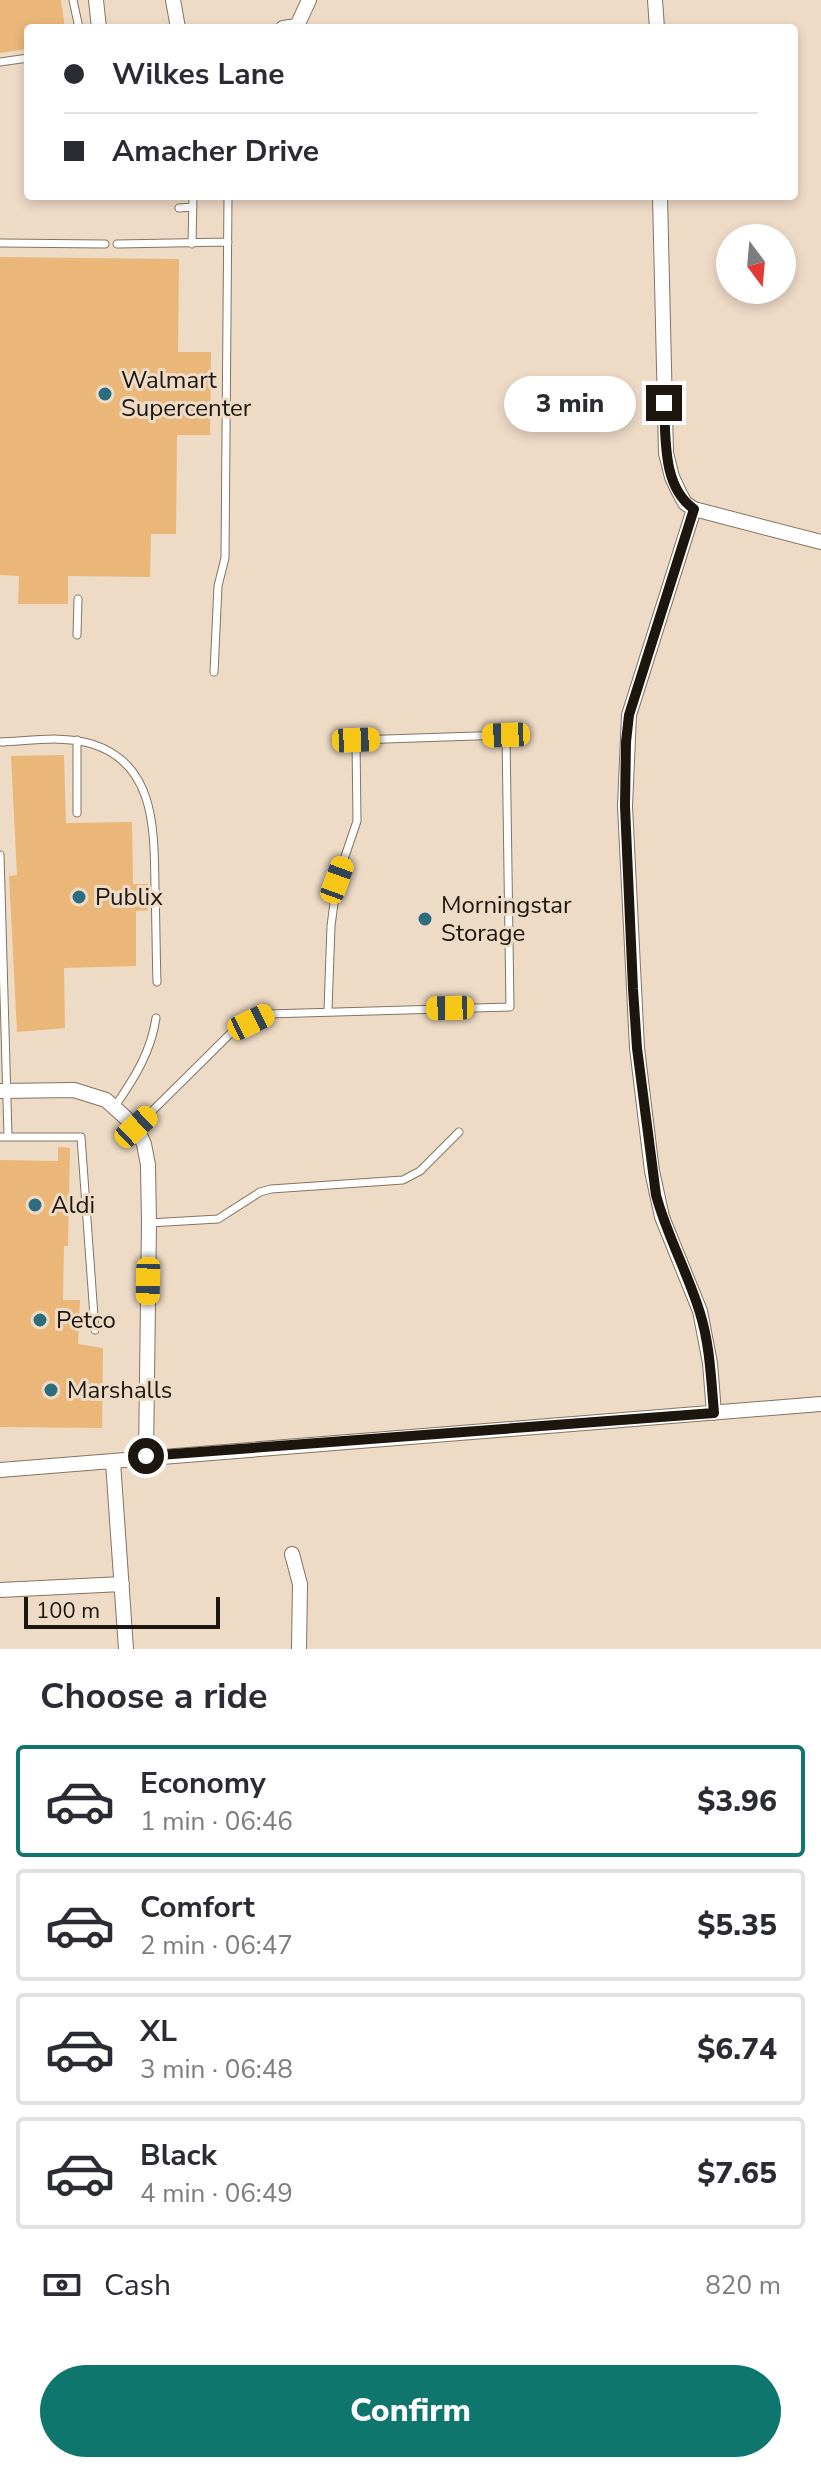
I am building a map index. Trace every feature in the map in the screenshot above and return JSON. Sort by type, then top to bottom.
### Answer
[{"type":"street","points":[[96,0],[99,24]]},
{"type":"street","points":[[173,0],[177,24]]},
{"type":"street","points":[[298,24],[309,0]]},
{"type":"street","points":[[655,0],[657,24]]},
{"type":"street","points":[[660,200],[661,353],[666,453],[675,484],[685,503],[694,509],[821,542]]},
{"type":"street","points":[[694,509],[629,715],[625,806],[637,1048],[652,1171],[662,1217],[700,1311],[710,1363],[714,1413]]},
{"type":"street","points":[[4,1090],[74,1090],[115,1106],[136,1127],[144,1144],[148,1165],[149,1223],[146,1456]]},
{"type":"street","points":[[0,1470],[821,1404]]},
{"type":"street","points":[[113,1462],[126,1649]]},
{"type":"street","points":[[292,1554],[300,1584],[299,1649]]},
{"type":"street","points":[[0,1590],[122,1584]]},
{"type":"lane","points":[[73,0],[78,24]]},
{"type":"lane","points":[[0,62],[24,59]]},
{"type":"lane","points":[[192,244],[193,200]]},
{"type":"lane","points":[[214,672],[218,586],[225,558],[228,200]]},
{"type":"lane","points":[[179,208],[193,207]]},
{"type":"lane","points":[[117,244],[228,242]]},
{"type":"lane","points":[[0,243],[105,244]]},
{"type":"lane","points":[[77,635],[78,599]]},
{"type":"lane","points":[[136,1127],[233,1031],[268,1014],[510,1007],[506,735],[356,740],[357,821],[337,880],[331,926],[328,1010]]},
{"type":"lane","points":[[0,742],[77,740],[110,751],[134,770],[147,797],[154,831],[157,982]]},
{"type":"lane","points":[[77,740],[77,813]]},
{"type":"lane","points":[[0,855],[4,1136],[81,1137],[95,1330]]},
{"type":"lane","points":[[115,1106],[133,1080],[152,1042],[156,1018]]},
{"type":"lane","points":[[149,1223],[218,1219],[260,1192],[271,1189],[403,1180],[420,1171],[459,1132]]},
{"type":"building","points":[[0,0],[61,0],[64,24],[24,24],[24,50],[0,53]]},
{"type":"building","name":"Walmart Supercenter","points":[[0,257],[179,259],[178,352],[211,352],[210,435],[177,435],[176,534],[151,534],[150,577],[68,576],[68,604],[18,604],[19,576],[0,575]]},
{"type":"building","name":"Publix","points":[[64,755],[66,823],[132,822],[133,884],[148,884],[148,910],[136,911],[136,966],[64,968],[65,1028],[17,1032],[9,876],[17,875],[11,756]]},
{"type":"building","points":[[58,1147],[70,1148],[68,1246],[64,1246],[63,1300],[80,1300],[78,1344],[103,1348],[102,1428],[0,1427],[0,1160],[58,1161]]},
{"type":"place","name":"Walmart Supercenter","points":[[105,394]]},
{"type":"place","name":"Publix","points":[[79,897]]},
{"type":"place","name":"Morningstar Storage","points":[[425,919]]},
{"type":"place","name":"Aldi","points":[[35,1205]]},
{"type":"place","name":"Petco","points":[[40,1320]]},
{"type":"place","name":"Marshalls","points":[[51,1390]]},
{"type":"route","points":[[146,1456],[714,1413],[710,1363],[700,1311],[656,1195],[637,1048],[633,989],[625,806],[629,715],[694,509],[685,503],[672,477],[666,453],[664,403]]}]
